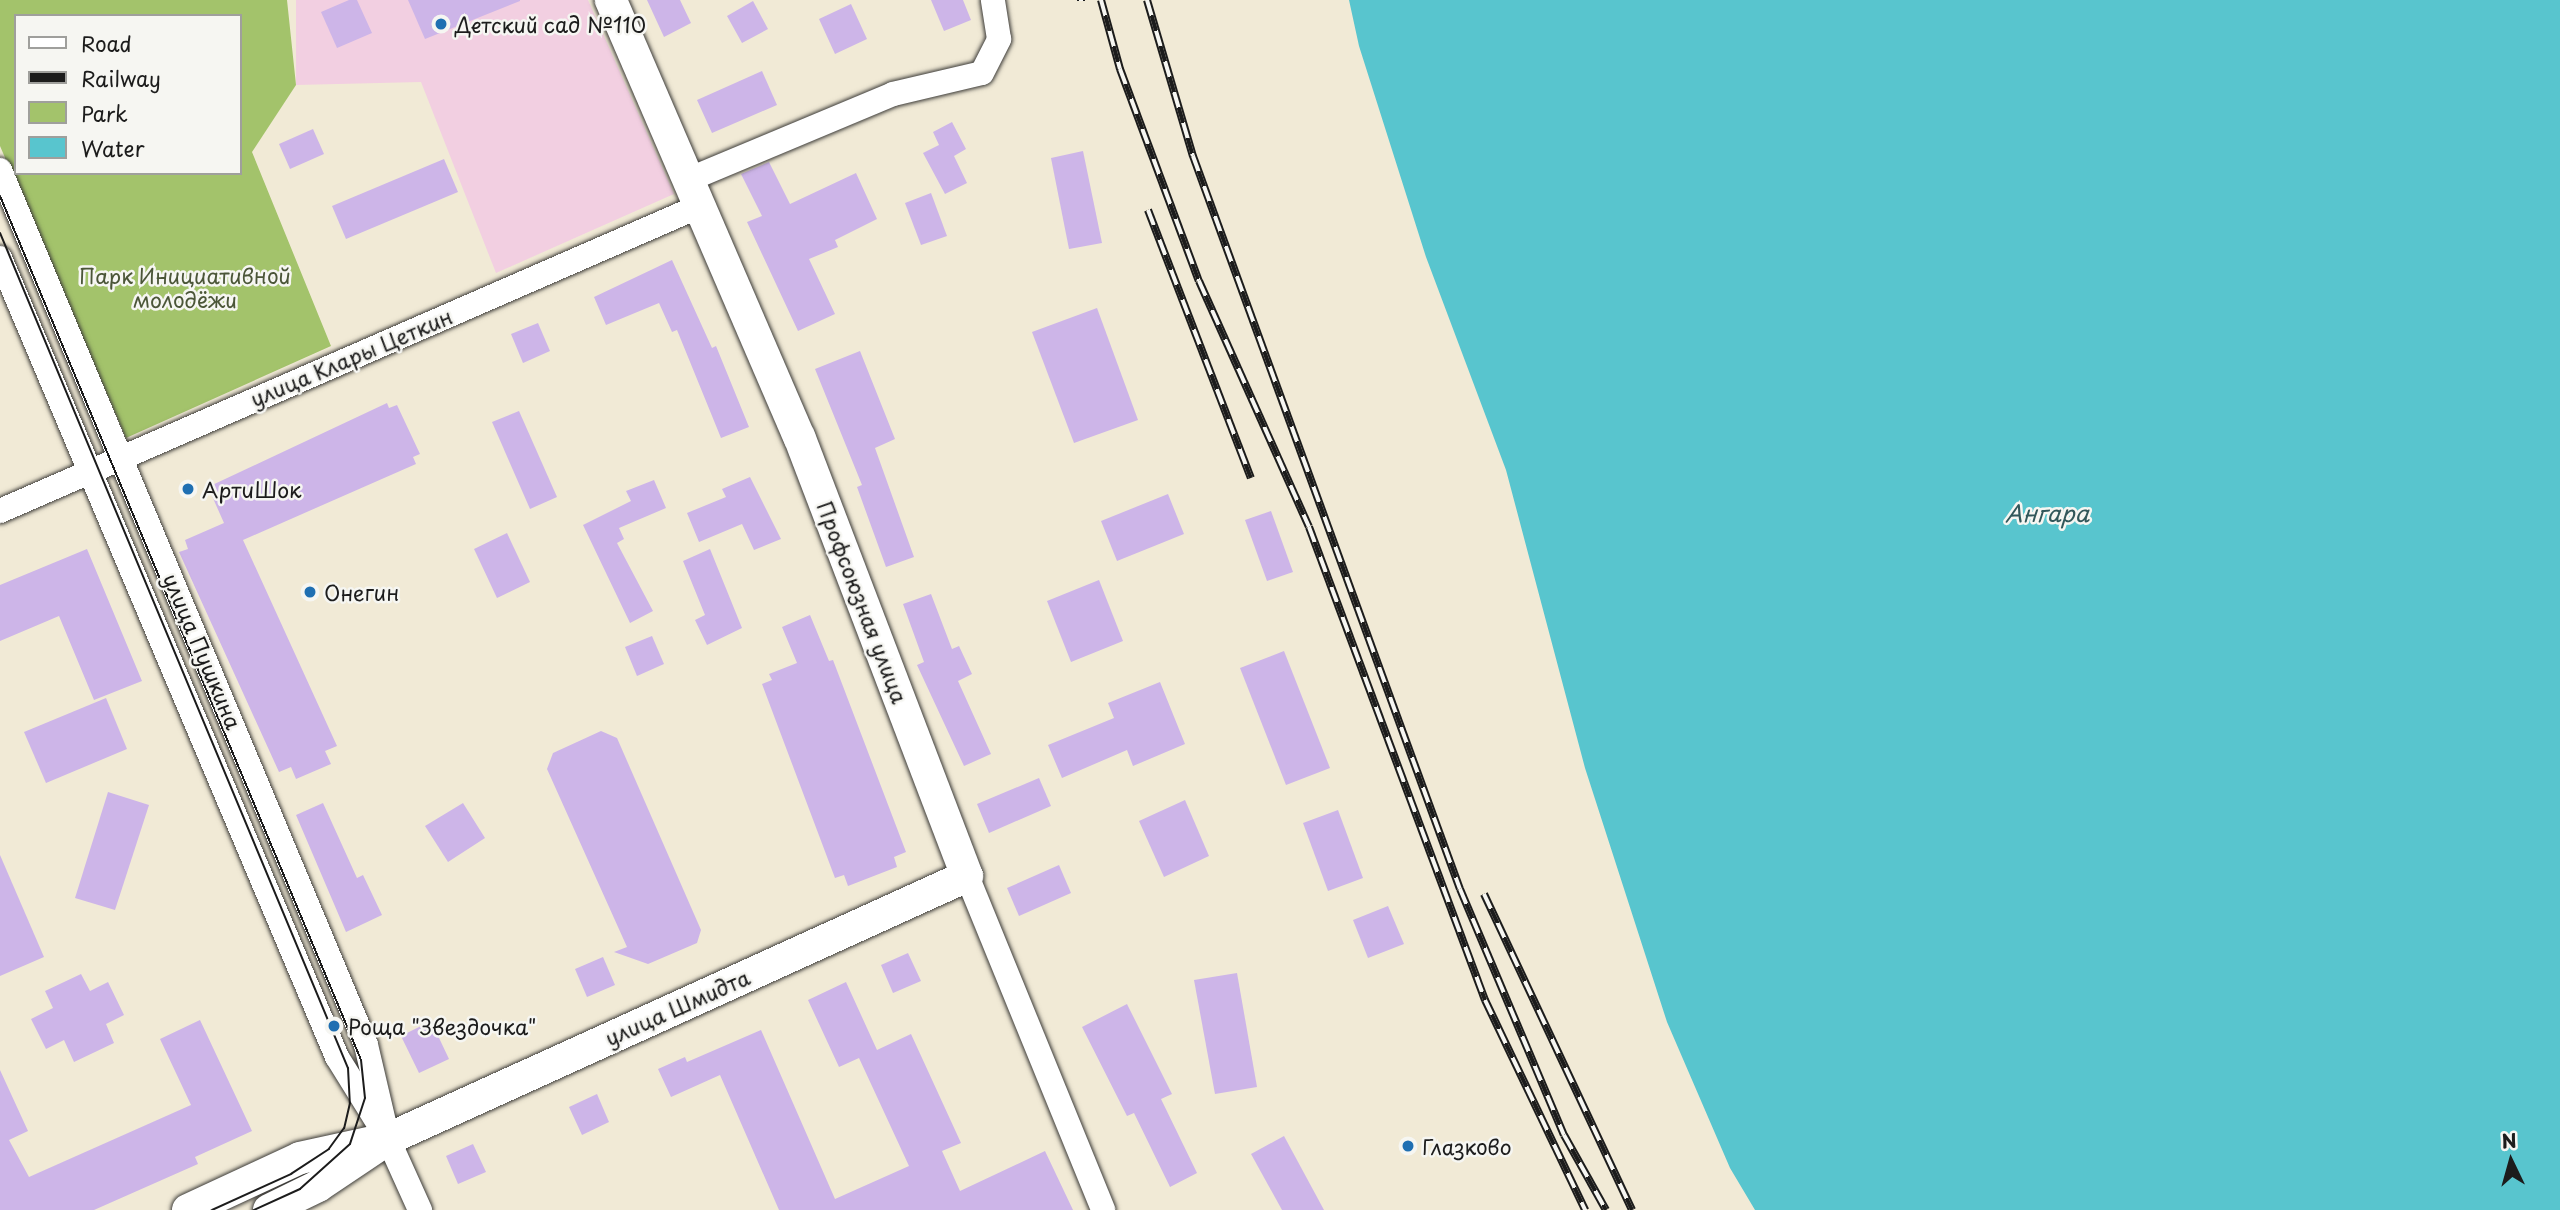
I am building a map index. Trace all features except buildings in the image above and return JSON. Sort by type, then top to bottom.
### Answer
[{"type":"street","name":"Профсоюзная улица","points":[[611,0],[696,192],[799,437],[967,876],[1103,1210]]},
{"type":"street","name":"улица Клары Цеткин","points":[[0,511],[696,192],[893,94],[982,74],[999,39],[993,0]]},
{"type":"street","name":"улица Пушкина","points":[[0,170],[122,456],[366,1045],[388,1139]]},
{"type":"street","name":"улица Пушкина","points":[[0,258],[337,1057],[388,1139],[420,1210]]},
{"type":"street","name":"улица Шмидта","points":[[269,1210],[318,1186],[388,1139],[967,876]]},
{"type":"street","name":"улица Шмидта","points":[[188,1210],[300,1158],[388,1139]]},
{"type":"shaded area","points":[[296,0],[588,0],[674,194],[496,273],[421,82],[296,85]]},
{"type":"green space","name":"Парк Инициативной молодёжи","points":[[0,0],[287,0],[296,85],[252,152],[331,346],[126,438],[0,146]]},
{"type":"water","name":"Ангара","points":[[1349,0],[2560,0],[2560,1210],[1755,1210],[1730,1168],[1667,1022],[1585,768],[1506,470],[1426,257],[1359,46]]},
{"type":"tram line","points":[[0,196],[361,1060],[365,1098],[350,1144],[300,1189],[254,1210]]},
{"type":"tram line","points":[[0,233],[348,1068],[350,1103],[344,1128],[329,1149],[291,1174],[212,1210]]},
{"type":"railway","points":[[1101,0],[1120,69],[1199,281],[1309,527],[1485,1000],[1585,1210]]},
{"type":"railway","points":[[1147,0],[1193,156],[1460,889],[1564,1135],[1606,1210]]},
{"type":"railway","points":[[1148,210],[1251,478]]},
{"type":"railway","points":[[1484,894],[1632,1210]]},
{"type":"place","name":"Детский сад №110","points":[[441,24]]},
{"type":"place","name":"АртиШок","points":[[188,489]]},
{"type":"place","name":"Онегин","points":[[310,592]]},
{"type":"place","name":"Роща \"Звездочка\"","points":[[334,1026]]},
{"type":"place","name":"Глазково","points":[[1408,1146]]}]
